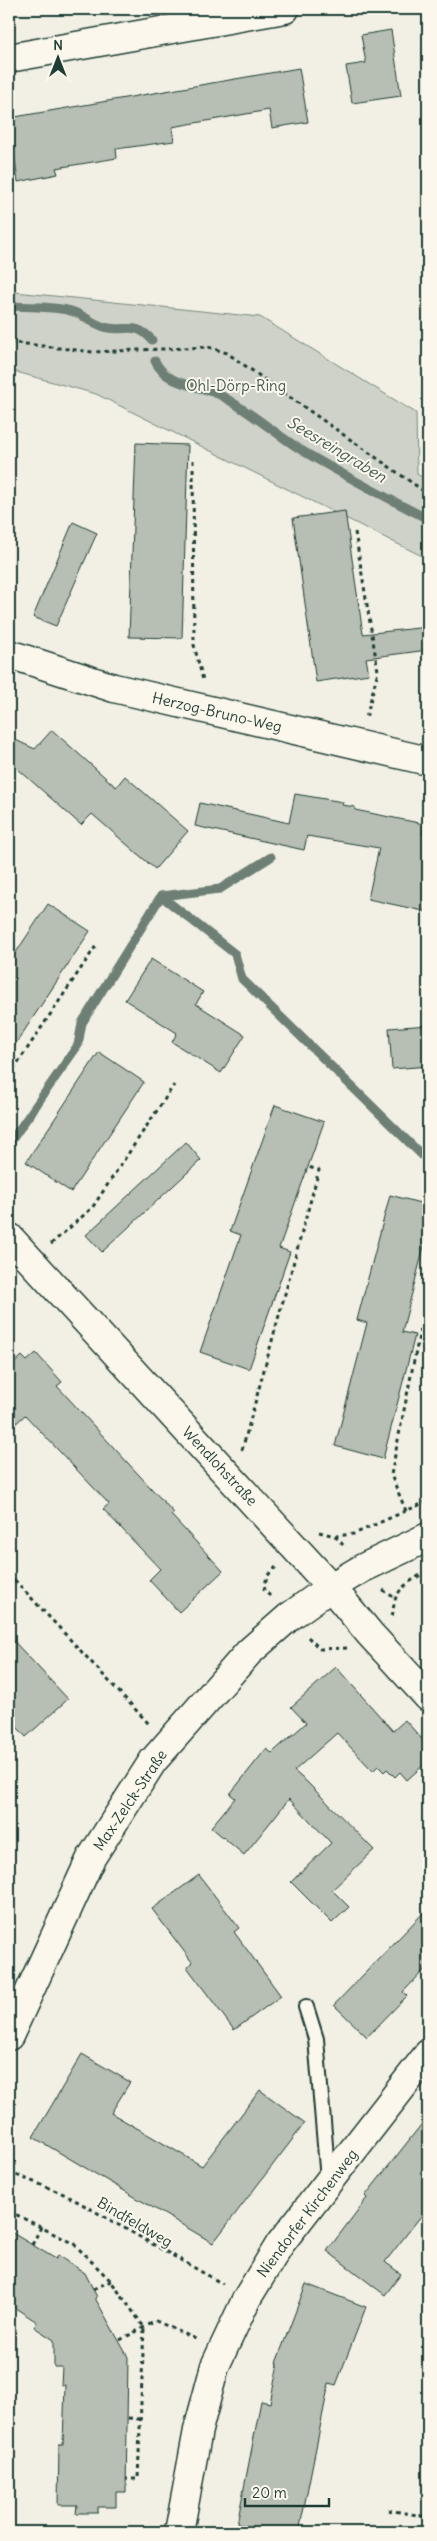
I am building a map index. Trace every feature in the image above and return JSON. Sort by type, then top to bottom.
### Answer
[{"type":"street","points":[[9,58],[285,9]]},
{"type":"street","name":"Herzog-Bruno-Weg","points":[[9,654],[114,688],[428,760]]},
{"type":"street","name":"Wendlohstraße","points":[[9,1237],[331,1587],[370,1634],[428,1697]]},
{"type":"street","name":"Max-Zelck-Straße","points":[[9,2036],[91,1858],[153,1761],[167,1744],[249,1652],[289,1617],[331,1587],[363,1568],[428,1538]]},
{"type":"street","name":"Niendorfer Kirchenweg","points":[[179,2532],[198,2430],[221,2351],[247,2298],[280,2244],[428,2054]]},
{"type":"lane","points":[[306,2007],[316,2040],[328,2183]]},
{"type":"path","points":[[9,342],[93,352],[208,347],[227,353],[428,494]]},
{"type":"path","points":[[193,460],[194,644],[211,710]]},
{"type":"path","points":[[355,532],[378,671],[360,745]]},
{"type":"path","points":[[9,1076],[98,943]]},
{"type":"path","points":[[31,1262],[92,1208],[174,1085]]},
{"type":"path","points":[[234,1481],[319,1170],[308,1167]]},
{"type":"path","points":[[406,1511],[391,1475],[428,1290]]},
{"type":"path","points":[[354,1534],[428,1501]]},
{"type":"path","points":[[395,1598],[406,1584],[428,1571]]},
{"type":"path","points":[[9,1574],[167,1744]]},
{"type":"path","name":"Bindfeldweg","points":[[9,2172],[66,2195],[247,2298]]},
{"type":"path","points":[[9,2211],[74,2244],[111,2280],[144,2327],[138,2479],[126,2479]]},
{"type":"path","points":[[32,2245],[41,2227]]},
{"type":"path","points":[[93,2289],[111,2280]]},
{"type":"path","points":[[120,2340],[156,2321],[221,2351]]},
{"type":"path","points":[[128,2418],[140,2419]]},
{"type":"path","points":[[388,2510],[428,2517]]},
{"type":"green space","name":"Ohl-Dörp-Ring","points":[[9,263],[15,292],[260,317],[416,413],[417,474],[428,481],[428,607],[426,558],[96,394],[9,370]]},
{"type":"building","points":[[391,30],[401,96],[352,103],[346,66],[366,63],[361,35]]},
{"type":"building","points":[[299,68],[308,122],[272,128],[269,110],[172,127],[174,141],[116,149],[117,158],[56,168],[58,174],[18,182],[9,118]]},
{"type":"building","points":[[136,443],[188,445],[182,638],[129,637]]},
{"type":"building","points":[[345,511],[363,634],[428,627],[428,650],[366,658],[369,674],[316,682],[293,518]]},
{"type":"building","points":[[73,522],[97,533],[56,626],[33,617]]},
{"type":"building","points":[[52,730],[116,787],[125,776],[188,831],[155,869],[92,814],[81,825],[9,761],[9,737],[35,749]]},
{"type":"building","points":[[295,794],[343,802],[342,805],[355,807],[355,810],[424,824],[422,834],[428,836],[428,912],[368,899],[379,848],[307,836],[304,850],[195,826],[200,803],[289,823]]},
{"type":"building","points":[[48,904],[90,931],[9,1054],[9,963]]},
{"type":"building","points":[[151,959],[203,992],[196,1004],[245,1035],[221,1073],[172,1042],[177,1033],[125,1000]]},
{"type":"building","points":[[428,1025],[428,1066],[392,1069],[389,1028]]},
{"type":"building","points":[[99,1052],[144,1082],[71,1192],[26,1162]]},
{"type":"building","points":[[275,1105],[324,1122],[279,1248],[290,1252],[249,1369],[200,1352],[241,1235],[230,1231]]},
{"type":"building","points":[[186,1142],[201,1160],[102,1252],[86,1235]]},
{"type":"building","points":[[390,1195],[428,1205],[428,1231],[402,1332],[415,1335],[383,1459],[335,1446],[367,1323],[357,1320]]},
{"type":"building","points":[[36,1353],[62,1382],[57,1386],[174,1513],[171,1515],[223,1571],[179,1612],[149,1580],[160,1569],[103,1509],[109,1504],[25,1415],[9,1430],[9,1368],[22,1356],[27,1361]]},
{"type":"building","points":[[9,1636],[68,1699],[26,1737],[9,1718]]},
{"type":"building","points":[[336,1667],[393,1731],[405,1720],[428,1746],[428,1761],[407,1780],[400,1772],[395,1777],[387,1769],[384,1772],[378,1766],[373,1771],[337,1733],[294,1771],[374,1850],[332,1890],[349,1907],[332,1923],[291,1882],[331,1843],[289,1799],[244,1855],[211,1827],[235,1798],[230,1794],[266,1749],[272,1753],[306,1723],[291,1707]]},
{"type":"building","points":[[199,1875],[239,1928],[234,1932],[281,1996],[234,2030],[187,1967],[192,1962],[152,1909]]},
{"type":"building","points":[[428,1908],[428,1966],[403,1992],[407,1996],[367,2037],[334,2005]]},
{"type":"building","points":[[82,2054],[130,2082],[111,2113],[202,2166],[260,2090],[305,2123],[213,2243],[33,2137]]},
{"type":"building","points":[[428,2116],[428,2207],[385,2262],[401,2274],[385,2295],[327,2251],[367,2198],[365,2196]]},
{"type":"building","points":[[9,2231],[56,2259],[58,2255],[85,2273],[97,2297],[95,2298],[128,2357],[126,2492],[116,2492],[116,2507],[98,2507],[98,2513],[76,2513],[77,2505],[58,2505],[59,2444],[63,2444],[65,2385],[61,2385],[62,2367],[54,2367],[54,2340],[34,2327],[37,2322],[9,2304]]},
{"type":"building","points":[[306,2284],[366,2307],[336,2385],[329,2383],[299,2532],[277,2532],[237,2524],[261,2401],[270,2403],[278,2364],[276,2363]]},
{"type":"waterway","name":"Seesreingraben","points":[[9,306],[67,310],[104,327],[137,329],[152,340]]},
{"type":"waterway","name":"Seesreingraben","points":[[155,361],[167,376],[184,384],[220,395],[314,458],[428,519]]},
{"type":"waterway","points":[[9,1144],[78,1045],[82,1023],[161,896],[220,889],[271,857]]},
{"type":"waterway","points":[[161,896],[235,954],[242,979],[428,1161]]}]
